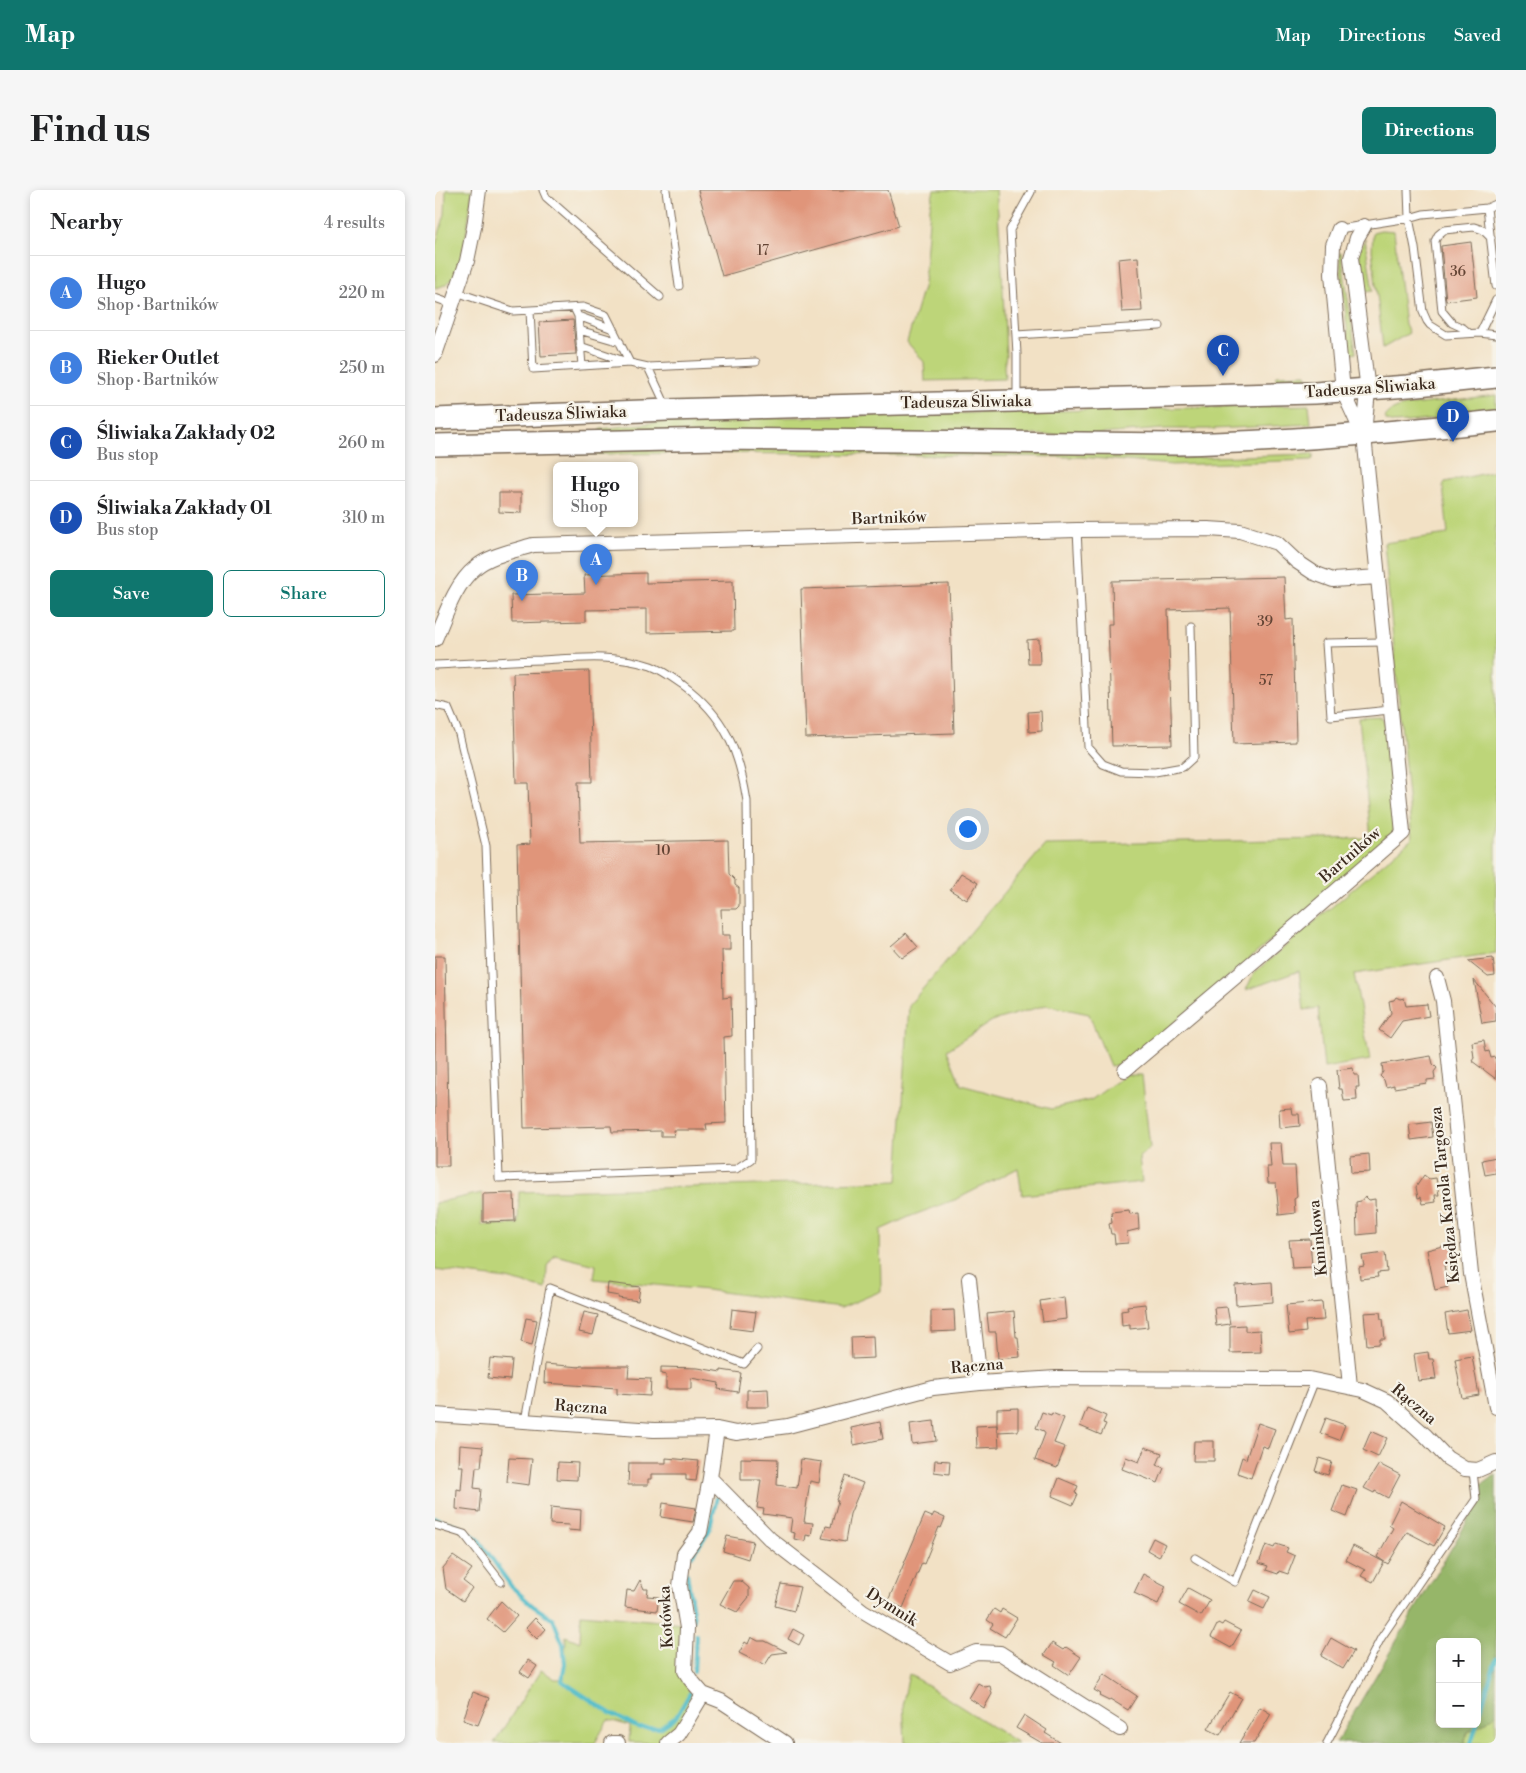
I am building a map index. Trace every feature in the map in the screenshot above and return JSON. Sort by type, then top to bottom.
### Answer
[{"type":"main road","name":"Tadeusza Śliwiaka","points":[[435,419],[668,410],[1343,391],[1496,377]]},
{"type":"main road","name":"Tadeusza Śliwiaka","points":[[435,445],[719,439],[1177,444],[1364,435],[1496,421]]},
{"type":"street","points":[[435,356],[467,261],[479,190]]},
{"type":"street","points":[[1364,226],[1357,238],[1351,258],[1368,390],[1364,435]]},
{"type":"street","points":[[1339,229],[1333,245],[1332,274],[1343,391],[1364,435]]},
{"type":"street","name":"Bartników","points":[[1125,1070],[1403,832],[1364,435]]},
{"type":"street","name":"Bartników","points":[[435,639],[457,590],[475,567],[495,557],[533,545],[1077,530],[1208,529],[1240,531],[1277,543],[1296,561],[1314,573],[1333,580],[1377,578]]},
{"type":"street","name":"Księdza Karola Targosza","points":[[1437,978],[1443,1001],[1471,1274],[1496,1407]]},
{"type":"street","name":"Kminkowa","points":[[1320,1086],[1350,1386]]},
{"type":"street","points":[[969,1279],[980,1383]]},
{"type":"street","name":"Rączna","points":[[435,1414],[654,1430],[717,1429],[736,1432],[788,1426],[933,1388],[980,1383],[1056,1378],[1315,1380],[1350,1386],[1387,1401],[1447,1458],[1460,1467],[1473,1471]]},
{"type":"street","points":[[710,1478],[717,1429]]},
{"type":"street","points":[[1473,1471],[1496,1462]]},
{"type":"street","name":"Kotówka","points":[[703,1694],[685,1671],[687,1628],[680,1586],[684,1554],[700,1532],[710,1478]]},
{"type":"street","name":"Dymnik","points":[[710,1478],[770,1539],[870,1615],[950,1663],[976,1652],[1000,1653],[1121,1730]]},
{"type":"street","points":[[669,1743],[679,1734],[703,1694],[721,1701],[785,1743]]},
{"type":"street","points":[[612,1743],[618,1743]]},
{"type":"lane","points":[[543,190],[546,197],[660,297]]},
{"type":"lane","points":[[666,190],[679,286]]},
{"type":"lane","points":[[1017,401],[1016,335],[1010,230],[1031,190]]},
{"type":"lane","points":[[1407,190],[1409,218],[1415,248],[1423,312],[1429,325],[1446,335],[1480,333],[1496,335]]},
{"type":"lane","points":[[1339,229],[1423,214],[1487,208],[1496,204]]},
{"type":"lane","points":[[1487,208],[1496,286]]},
{"type":"lane","points":[[1469,334],[1463,328],[1452,323],[1442,311],[1435,242],[1438,235],[1444,230],[1474,227],[1483,230],[1491,238]]},
{"type":"lane","points":[[435,298],[454,298],[513,311],[583,307],[606,315],[630,363]]},
{"type":"lane","points":[[1480,333],[1496,300]]},
{"type":"lane","points":[[574,308],[578,316],[582,366]]},
{"type":"lane","points":[[530,311],[533,369],[630,363]]},
{"type":"lane","points":[[578,316],[613,328]]},
{"type":"lane","points":[[1016,335],[1159,326]]},
{"type":"lane","points":[[579,330],[620,342]]},
{"type":"lane","points":[[580,346],[648,368],[756,362]]},
{"type":"lane","points":[[648,368],[668,410]]},
{"type":"lane","points":[[1077,530],[1088,747],[1103,764],[1121,771],[1155,772],[1183,767],[1194,757],[1191,626]]},
{"type":"lane","points":[[1383,642],[1325,643],[1331,716],[1390,710]]},
{"type":"lane","points":[[435,665],[599,657],[652,666],[674,678],[711,708],[727,732],[743,776],[747,801],[751,1159],[736,1169],[499,1178],[486,846],[459,734],[448,708],[435,705]]},
{"type":"lane","points":[[525,1421],[551,1288],[744,1364],[757,1349]]},
{"type":"lane","points":[[1195,1558],[1235,1582],[1315,1380]]},
{"type":"lane","points":[[1327,1743],[1381,1638],[1476,1499],[1473,1471]]},
{"type":"lane","points":[[435,1524],[464,1534],[501,1582]]},
{"type":"green space","points":[[446,190],[472,190],[470,210],[466,236],[456,272],[452,279],[442,286],[435,288],[435,247],[445,214]]},
{"type":"green space","points":[[934,190],[996,190],[1001,249],[1006,355],[1004,366],[1005,379],[925,381],[924,362],[907,342],[924,284],[930,207]]},
{"type":"green space","points":[[1381,230],[1394,231],[1405,325],[1409,333],[1383,348],[1372,250],[1373,232]]},
{"type":"green space","points":[[1365,239],[1373,291],[1365,292],[1359,252]]},
{"type":"green space","points":[[1341,252],[1356,353],[1350,354],[1339,254]]},
{"type":"green space","points":[[1306,374],[1308,382],[1276,381],[1277,375]]},
{"type":"green space","points":[[1496,395],[1496,414],[1395,423],[1387,421],[1385,418],[1390,412],[1404,406]]},
{"type":"green space","points":[[1309,405],[1311,424],[1213,429],[1163,429],[1088,435],[600,433],[600,429],[677,420]]},
{"type":"green space","points":[[538,449],[1083,450],[1180,458],[1313,454],[1313,459],[1172,465],[1081,457],[709,453],[522,455],[522,452]]},
{"type":"green space","points":[[1496,471],[1496,953],[1354,974],[1370,1060],[1324,1068],[1318,1008],[1304,1010],[1299,971],[1246,990],[1254,973],[1412,839],[1384,543],[1448,534],[1443,486],[1445,482]]},
{"type":"green space","points":[[1382,717],[1387,728],[1394,834],[1385,837],[1386,843],[1127,1063],[1110,1066],[1089,1014],[1046,1005],[992,1021],[947,1050],[961,1085],[1051,1109],[1091,1100],[1127,1074],[1142,1075],[1150,1148],[1139,1157],[1142,1182],[1022,1195],[1018,1168],[957,1199],[880,1230],[881,1291],[841,1308],[707,1290],[594,1279],[596,1265],[555,1255],[547,1266],[546,1289],[507,1279],[435,1270],[435,1203],[482,1193],[482,1225],[518,1224],[519,1192],[898,1181],[909,1005],[1045,845],[1371,838],[1359,718]]},
{"type":"green space","points":[[1496,1474],[1496,1714],[1481,1725],[1481,1638],[1436,1638],[1436,1728],[1476,1728],[1468,1732],[1464,1743],[1336,1743],[1480,1500],[1481,1485]]},
{"type":"green space","points":[[581,1614],[682,1623],[683,1677],[686,1686],[695,1697],[685,1717],[662,1743],[629,1742],[630,1726],[608,1720],[595,1743],[494,1743],[541,1670],[555,1679],[564,1679],[566,1636],[580,1642]]},
{"type":"green space","points":[[909,1674],[1018,1743],[905,1743],[903,1702]]},
{"type":"green space","points":[[1496,1714],[1496,1743],[1464,1743],[1468,1732],[1476,1728],[1481,1728],[1481,1725]]},
{"type":"building","points":[[698,190],[888,190],[899,226],[722,276]]},
{"type":"building","points":[[1471,242],[1477,297],[1446,301],[1441,246]]},
{"type":"building","points":[[1138,257],[1142,311],[1122,312],[1118,259]]},
{"type":"building","points":[[573,320],[576,354],[541,356],[539,322]]},
{"type":"building","points":[[499,493],[521,493],[521,513],[499,512]]},
{"type":"building","points":[[646,573],[646,583],[733,581],[734,631],[647,633],[647,609],[586,610],[586,621],[512,623],[511,595],[585,593],[584,575]]},
{"type":"building","points":[[1284,577],[1286,620],[1293,619],[1296,742],[1234,744],[1230,608],[1168,610],[1172,745],[1112,746],[1108,624],[1113,624],[1112,581]]},
{"type":"building","points":[[949,584],[954,733],[806,738],[801,589]]},
{"type":"building","points":[[1039,639],[1040,664],[1028,664],[1027,640]]},
{"type":"building","points":[[589,671],[592,782],[578,782],[580,843],[728,840],[729,874],[735,880],[735,885],[739,888],[739,906],[736,909],[721,909],[722,935],[730,935],[730,950],[722,950],[723,998],[731,997],[732,1036],[724,1037],[726,1123],[706,1124],[707,1130],[673,1130],[674,1136],[661,1136],[661,1131],[612,1132],[611,1126],[524,1128],[517,845],[530,844],[528,783],[516,783],[513,673]]},
{"type":"building","points":[[1041,711],[1042,731],[1029,732],[1028,712]]},
{"type":"building","points":[[961,873],[978,883],[967,900],[950,890]]},
{"type":"building","points":[[906,933],[918,947],[902,958],[891,946]]},
{"type":"building","points":[[435,956],[445,956],[449,1166],[435,1166]]},
{"type":"building","points":[[1493,958],[1495,976],[1488,977],[1468,961]]},
{"type":"building","points":[[1474,980],[1496,1007],[1496,1021],[1482,1023]]},
{"type":"building","points":[[1396,997],[1404,998],[1406,1006],[1427,1004],[1429,1016],[1402,1021],[1390,1038],[1379,1030],[1391,1013],[1389,1001],[1394,1000]]},
{"type":"building","points":[[1484,1040],[1486,1052],[1489,1051],[1491,1058],[1496,1057],[1496,1079],[1472,1061],[1474,1058],[1472,1042]]},
{"type":"building","points":[[1431,1056],[1433,1064],[1437,1068],[1434,1072],[1435,1079],[1427,1080],[1427,1083],[1394,1088],[1394,1085],[1386,1087],[1384,1080],[1380,1076],[1383,1072],[1382,1064]]},
{"type":"building","points":[[1353,1068],[1354,1075],[1358,1075],[1359,1087],[1356,1087],[1357,1100],[1344,1101],[1342,1089],[1339,1089],[1337,1070]]},
{"type":"building","points":[[1291,1108],[1292,1114],[1299,1114],[1300,1126],[1280,1128],[1279,1109]]},
{"type":"building","points":[[1431,1122],[1433,1137],[1411,1140],[1409,1125]]},
{"type":"building","points":[[1269,1143],[1281,1143],[1283,1166],[1295,1166],[1297,1197],[1294,1199],[1295,1213],[1279,1215],[1276,1183],[1268,1183],[1267,1167],[1271,1167]]},
{"type":"building","points":[[1369,1154],[1370,1172],[1351,1173],[1350,1156]]},
{"type":"building","points":[[1496,1157],[1496,1173],[1485,1175],[1482,1160]]},
{"type":"building","points":[[1424,1175],[1429,1179],[1436,1178],[1439,1195],[1435,1195],[1436,1202],[1423,1204],[1421,1197],[1418,1198],[1416,1187]]},
{"type":"building","points":[[514,1193],[515,1221],[483,1222],[483,1194]]},
{"type":"building","points":[[1365,1196],[1369,1200],[1375,1199],[1376,1233],[1357,1235],[1356,1202],[1361,1201]]},
{"type":"building","points":[[1129,1210],[1130,1214],[1138,1213],[1139,1229],[1127,1232],[1128,1243],[1115,1244],[1114,1234],[1111,1234],[1109,1224],[1112,1223],[1111,1212]]},
{"type":"building","points":[[1310,1239],[1312,1267],[1292,1268],[1289,1240]]},
{"type":"building","points":[[1454,1243],[1456,1255],[1449,1256],[1451,1264],[1444,1265],[1448,1287],[1435,1290],[1427,1250]]},
{"type":"building","points":[[1385,1253],[1387,1272],[1377,1273],[1378,1277],[1360,1279],[1359,1267],[1364,1266],[1362,1256]]},
{"type":"building","points":[[1272,1282],[1273,1302],[1236,1305],[1235,1285]]},
{"type":"building","points":[[608,1283],[640,1287],[638,1301],[607,1294]]},
{"type":"building","points":[[1064,1297],[1066,1319],[1043,1322],[1040,1301]]},
{"type":"building","points":[[1322,1302],[1324,1320],[1305,1321],[1306,1332],[1289,1334],[1286,1305]]},
{"type":"building","points":[[1145,1304],[1148,1327],[1130,1329],[1130,1325],[1122,1326],[1121,1311],[1128,1310],[1127,1306]]},
{"type":"building","points":[[1227,1307],[1230,1324],[1216,1326],[1214,1308]]},
{"type":"building","points":[[732,1309],[756,1312],[753,1331],[730,1328]]},
{"type":"building","points":[[954,1310],[955,1331],[931,1332],[931,1311]]},
{"type":"building","points":[[1467,1310],[1471,1330],[1448,1333],[1445,1314]]},
{"type":"building","points":[[1014,1311],[1020,1357],[998,1359],[996,1332],[989,1332],[987,1314]]},
{"type":"building","points":[[584,1312],[598,1315],[593,1335],[579,1332]]},
{"type":"building","points":[[1380,1312],[1381,1319],[1383,1319],[1385,1339],[1380,1339],[1380,1344],[1367,1345],[1364,1313]]},
{"type":"building","points":[[526,1318],[537,1320],[532,1345],[521,1342]]},
{"type":"building","points":[[1245,1325],[1245,1331],[1260,1330],[1261,1352],[1230,1353],[1230,1326]]},
{"type":"building","points":[[873,1336],[874,1358],[852,1359],[851,1337]]},
{"type":"building","points":[[1428,1352],[1429,1359],[1433,1359],[1436,1379],[1418,1381],[1414,1354]]},
{"type":"building","points":[[1472,1356],[1479,1395],[1462,1398],[1455,1359]]},
{"type":"building","points":[[490,1358],[512,1360],[510,1380],[488,1378]]},
{"type":"building","points":[[545,1364],[580,1367],[629,1366],[628,1378],[651,1379],[650,1396],[617,1394],[617,1388],[544,1383]]},
{"type":"building","points":[[661,1367],[698,1368],[741,1373],[738,1392],[718,1389],[719,1383],[691,1378],[691,1389],[666,1389],[666,1375],[661,1374]]},
{"type":"building","points":[[768,1389],[769,1407],[747,1407],[747,1390]]},
{"type":"building","points":[[1018,1408],[1018,1431],[998,1432],[999,1447],[977,1448],[976,1426],[997,1425],[997,1409]]},
{"type":"building","points":[[1087,1408],[1106,1416],[1103,1423],[1106,1424],[1101,1435],[1080,1426]]},
{"type":"building","points":[[1042,1412],[1051,1415],[1052,1413],[1064,1418],[1054,1443],[1065,1447],[1057,1468],[1035,1460],[1045,1434],[1044,1431],[1036,1428]]},
{"type":"building","points":[[1326,1418],[1345,1425],[1339,1440],[1320,1433]]},
{"type":"building","points":[[934,1421],[936,1441],[912,1444],[910,1424]]},
{"type":"building","points":[[880,1422],[883,1439],[854,1445],[851,1428]]},
{"type":"building","points":[[1258,1423],[1275,1429],[1268,1448],[1262,1446],[1251,1478],[1237,1473],[1242,1457],[1246,1459]]},
{"type":"building","points":[[1371,1431],[1387,1438],[1378,1457],[1363,1450]]},
{"type":"building","points":[[1194,1441],[1214,1441],[1214,1461],[1193,1461]]},
{"type":"building","points":[[460,1445],[483,1447],[481,1467],[476,1467],[474,1488],[481,1489],[479,1512],[456,1509],[457,1489],[461,1490],[463,1466],[459,1466]]},
{"type":"building","points":[[1145,1447],[1162,1453],[1157,1465],[1164,1468],[1158,1483],[1122,1469],[1126,1457],[1139,1462]]},
{"type":"building","points":[[509,1458],[532,1459],[529,1485],[507,1482]]},
{"type":"building","points":[[666,1458],[699,1461],[696,1481],[686,1480],[686,1474],[651,1474],[651,1479],[648,1479],[648,1485],[628,1485],[629,1463],[666,1463]]},
{"type":"building","points":[[741,1458],[778,1459],[777,1485],[797,1488],[801,1459],[822,1462],[819,1483],[810,1481],[804,1522],[813,1523],[811,1536],[806,1535],[805,1541],[794,1539],[795,1533],[790,1532],[792,1518],[763,1514],[764,1509],[757,1508],[761,1480],[741,1480]]},
{"type":"building","points":[[1319,1458],[1332,1462],[1328,1475],[1315,1471]]},
{"type":"building","points":[[935,1460],[950,1461],[949,1474],[934,1472]]},
{"type":"building","points":[[558,1462],[578,1463],[577,1480],[557,1479]]},
{"type":"building","points":[[1379,1464],[1400,1475],[1388,1498],[1364,1488]]},
{"type":"building","points":[[845,1476],[863,1483],[850,1514],[845,1542],[822,1538],[826,1526],[831,1527],[838,1501],[836,1500]]},
{"type":"building","points":[[1059,1478],[1078,1486],[1075,1493],[1078,1494],[1073,1505],[1052,1496]]},
{"type":"building","points":[[1342,1485],[1357,1490],[1347,1517],[1332,1511]]},
{"type":"building","points":[[1401,1501],[1445,1527],[1434,1546],[1407,1532],[1388,1564],[1377,1557],[1393,1528],[1389,1525]]},
{"type":"building","points":[[663,1503],[696,1508],[693,1522],[661,1517]]},
{"type":"building","points":[[551,1507],[581,1510],[580,1531],[568,1530],[569,1525],[550,1524]]},
{"type":"building","points":[[934,1513],[945,1518],[941,1528],[939,1527],[924,1564],[922,1563],[903,1608],[888,1601],[925,1514],[932,1517]]},
{"type":"building","points":[[727,1536],[753,1541],[748,1559],[723,1551]]},
{"type":"building","points":[[1153,1538],[1165,1544],[1159,1557],[1147,1550]]},
{"type":"building","points":[[1276,1544],[1288,1548],[1286,1552],[1295,1556],[1288,1574],[1279,1571],[1278,1574],[1266,1570],[1268,1566],[1259,1563],[1266,1545],[1274,1548]]},
{"type":"building","points":[[1353,1546],[1384,1562],[1373,1582],[1361,1576],[1365,1570],[1346,1560]]},
{"type":"building","points":[[453,1556],[472,1569],[463,1581],[472,1588],[463,1601],[446,1589],[443,1568]]},
{"type":"building","points":[[1143,1574],[1166,1586],[1158,1604],[1134,1593]]},
{"type":"building","points":[[640,1580],[644,1589],[648,1589],[647,1596],[659,1597],[657,1611],[625,1607],[627,1590],[634,1591]]},
{"type":"building","points":[[733,1581],[741,1581],[749,1588],[749,1597],[737,1612],[720,1604]]},
{"type":"building","points":[[781,1584],[800,1587],[794,1611],[775,1606]]},
{"type":"building","points":[[1188,1588],[1210,1600],[1201,1616],[1179,1604]]},
{"type":"building","points":[[1255,1590],[1270,1597],[1264,1609],[1249,1602]]},
{"type":"building","points":[[501,1601],[517,1616],[503,1632],[487,1619]]},
{"type":"building","points":[[994,1609],[1000,1613],[1002,1609],[1017,1618],[1005,1637],[990,1628],[993,1624],[987,1620]]},
{"type":"building","points":[[535,1618],[546,1629],[537,1639],[526,1628]]},
{"type":"building","points":[[1224,1622],[1241,1631],[1231,1648],[1211,1637],[1218,1623],[1222,1625]]},
{"type":"building","points":[[793,1629],[804,1635],[799,1645],[788,1639]]},
{"type":"building","points":[[751,1637],[758,1641],[765,1641],[787,1652],[772,1654],[765,1665],[757,1662],[739,1653],[745,1642],[748,1644]]},
{"type":"building","points":[[1331,1638],[1354,1651],[1343,1669],[1321,1656]]},
{"type":"building","points":[[1052,1643],[1063,1650],[1066,1647],[1081,1657],[1069,1675],[1054,1665],[1056,1662],[1044,1655]]},
{"type":"building","points":[[528,1660],[537,1666],[529,1678],[520,1672]]},
{"type":"building","points":[[1104,1674],[1137,1696],[1128,1710],[1110,1699],[1109,1701],[1099,1696],[1101,1694],[1094,1690]]},
{"type":"building","points":[[978,1683],[985,1687],[990,1686],[992,1694],[984,1708],[969,1698]]},
{"type":"building","points":[[473,1692],[489,1698],[478,1725],[463,1720]]},
{"type":"building","points":[[1230,1692],[1241,1698],[1220,1735],[1208,1729]]},
{"type":"building","points":[[1260,1707],[1271,1714],[1254,1743],[1239,1743]]},
{"type":"building","points":[[1024,1715],[1047,1730],[1045,1733],[1061,1743],[1042,1743],[1016,1728]]},
{"type":"waterway","points":[[692,1556],[709,1531],[717,1498]]},
{"type":"waterway","points":[[435,1518],[459,1526],[478,1539],[511,1586],[533,1606],[553,1619],[563,1644],[565,1664],[562,1681],[610,1713],[638,1728],[660,1728],[676,1717],[690,1693]]},
{"type":"waterway","points":[[687,1573],[694,1619]]},
{"type":"waterway","points":[[694,1672],[696,1635]]},
{"type":"waterway","points":[[1481,1709],[1496,1659]]},
{"type":"waterway","points":[[1471,1743],[1476,1728]]},
{"type":"place","name":"Śliwiaka Zakłady 02","points":[[1223,376]]},
{"type":"place","name":"Śliwiaka Zakłady 01","points":[[1453,442]]},
{"type":"place","name":"Hugo","points":[[596,585]]},
{"type":"place","name":"Rieker Outlet","points":[[522,601]]}]
